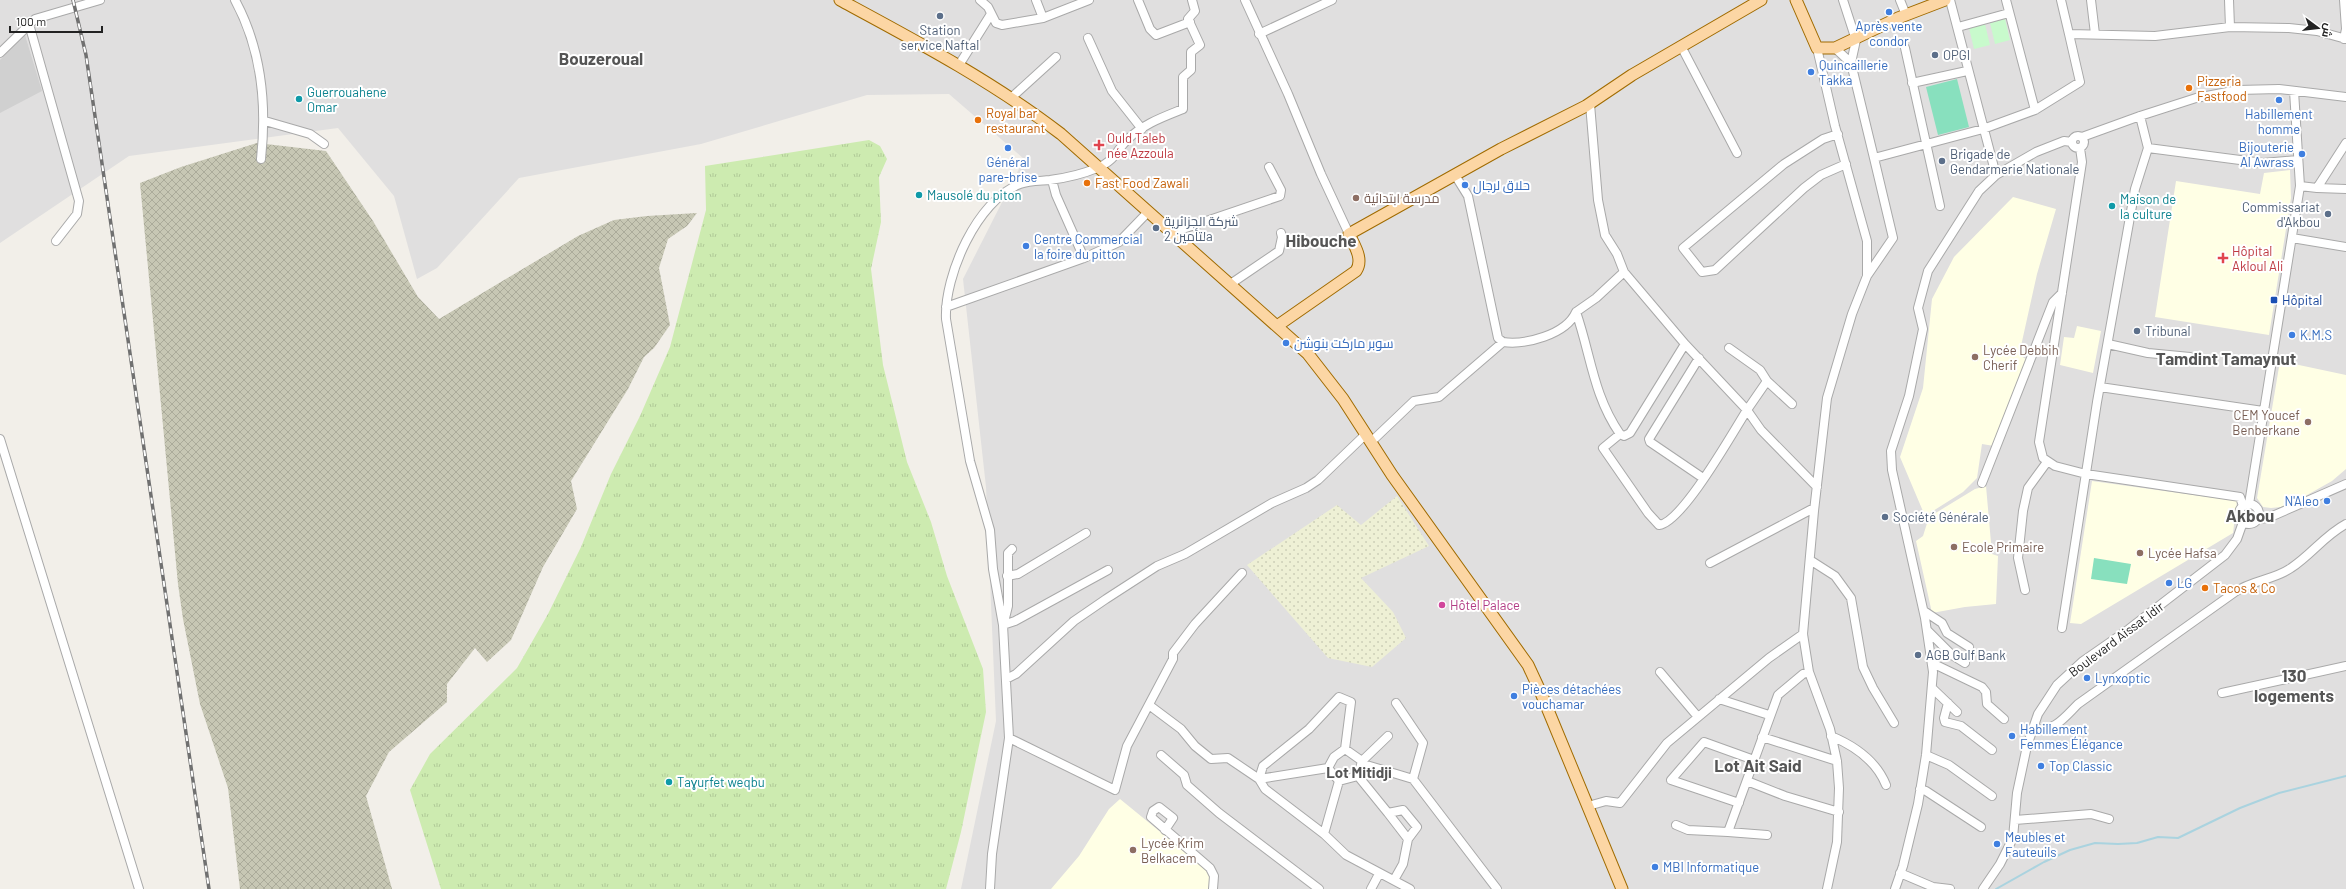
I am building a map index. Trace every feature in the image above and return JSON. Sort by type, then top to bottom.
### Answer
[{"type":"main road","points":[[840,0],[959,65],[1011,98],[1061,134],[1097,168],[1308,354],[1369,438],[1392,475],[1528,665],[1622,889]]},
{"type":"main road","points":[[1277,326],[1356,271],[1359,267],[1359,257],[1349,234],[1455,175],[1590,104],[1632,75],[1761,0]]},
{"type":"main road","points":[[1796,0],[1806,26],[1817,48],[1835,48],[1945,0]]},
{"type":"street","points":[[0,53],[29,24],[42,15],[75,8],[100,0]]},
{"type":"street","points":[[235,0],[246,21],[254,46],[261,81],[265,121],[261,159]]},
{"type":"street","points":[[980,0],[988,7],[990,14],[996,23],[1002,25],[1043,18],[1067,4],[1089,0]]},
{"type":"street","points":[[1036,0],[1043,18]]},
{"type":"street","points":[[1138,0],[1150,29],[1156,35],[1190,22]]},
{"type":"street","points":[[990,889],[992,854],[1009,738],[1003,625],[993,569],[990,530],[970,461],[946,307],[952,275],[966,240],[979,219],[1013,188],[1021,184],[1052,180],[1097,168],[1114,159],[1126,140],[1156,119],[1183,108],[1183,77],[1191,70],[1191,52],[1200,45],[1188,17],[1195,11],[1192,0]]},
{"type":"street","points":[[1245,0],[1349,234]]},
{"type":"street","points":[[1259,34],[1332,0]]},
{"type":"street","points":[[1827,889],[1837,842],[1839,812],[1837,761],[1831,736],[1809,672],[1803,634],[1814,508],[1827,398],[1852,314],[1867,276],[1893,238],[1851,63],[1856,40],[1843,0]]},
{"type":"street","points":[[1900,0],[1906,16]]},
{"type":"street","points":[[1950,0],[1958,27],[1967,71],[1996,175]]},
{"type":"street","points":[[2006,0],[2035,110]]},
{"type":"street","points":[[1874,158],[1983,129],[2035,110],[2080,82],[2061,0]]},
{"type":"street","points":[[2090,0],[2095,34]]},
{"type":"street","points":[[2229,0],[2230,27]]},
{"type":"street","points":[[2069,34],[2155,36],[2230,27],[2296,28],[2317,31],[2345,39],[2344,0]]},
{"type":"street","points":[[1958,27],[2009,13]]},
{"type":"street","points":[[959,65],[990,14]]},
{"type":"street","points":[[29,24],[79,201],[77,214],[56,241]]},
{"type":"street","points":[[1088,38],[1112,91],[1142,129]]},
{"type":"street","points":[[1681,46],[1737,153]]},
{"type":"street","points":[[1817,48],[1838,134],[1867,241],[1867,276]]},
{"type":"street","points":[[1835,48],[1851,63]]},
{"type":"street","points":[[1905,48],[1940,206]]},
{"type":"street","points":[[1011,98],[1056,57]]},
{"type":"street","points":[[1912,83],[1967,71]]},
{"type":"street","points":[[2072,142],[2075,137],[2082,137],[2196,98],[2238,90],[2294,91],[2346,96]]},
{"type":"street","points":[[2294,91],[2300,186],[2246,505],[2239,515],[2243,522],[2253,523],[2257,519],[2268,518],[2346,484]]},
{"type":"street","points":[[1590,104],[1598,200],[1605,234],[1624,272],[1685,344],[1747,410],[1761,430],[1817,488]]},
{"type":"street","points":[[2062,628],[2100,387],[2135,189],[2148,148],[2140,116]]},
{"type":"street","points":[[265,121],[310,134],[324,144]]},
{"type":"street","points":[[1838,134],[1823,139],[1784,164],[1682,248],[1702,272],[1715,270],[1804,188],[1821,175],[1846,164]]},
{"type":"street","points":[[2082,137],[2084,143],[2080,148],[2082,162],[2039,442],[2043,458],[2054,466],[2086,474],[2240,497],[2246,505],[2255,506],[2258,510],[2257,519]]},
{"type":"street","points":[[1895,889],[1920,789],[1926,755],[1932,688],[1932,663],[1924,611],[1892,470],[1891,451],[1909,396],[1923,329],[1918,308],[1928,271],[1957,222],[1979,191],[1996,175],[2036,152],[2064,141],[2072,142],[2076,147],[2080,148]]},
{"type":"street","points":[[2317,188],[2346,143]]},
{"type":"street","points":[[2148,148],[2263,164],[2298,160]]},
{"type":"street","points":[[1171,233],[1280,196],[1281,190],[1269,167]]},
{"type":"street","points":[[1455,175],[1468,196],[1496,331],[1498,338],[1503,342],[1529,342],[1544,336],[1573,319],[1576,312],[1596,298],[1624,272]]},
{"type":"street","points":[[1052,180],[1056,195],[1084,258]]},
{"type":"street","points":[[2300,186],[2346,189]]},
{"type":"street","points":[[946,307],[1084,258],[1119,242],[1148,212]]},
{"type":"street","points":[[1229,285],[1279,251],[1282,237],[1281,233]]},
{"type":"street","points":[[2292,238],[2346,247]]},
{"type":"street","points":[[1982,483],[2053,302],[2062,293]]},
{"type":"street","points":[[1576,312],[1584,336],[1597,393],[1620,434],[1624,436],[1630,433],[1685,344]]},
{"type":"street","points":[[1006,679],[1016,674],[1074,621],[1157,566],[1185,554],[1272,503],[1306,488],[1318,480],[1414,401],[1440,397],[1503,342]]},
{"type":"street","points":[[2108,344],[2148,353],[2190,357]]},
{"type":"street","points":[[1729,348],[1760,370],[1768,381],[1792,404]]},
{"type":"street","points":[[1699,358],[1649,439],[1650,442],[1703,478]]},
{"type":"street","points":[[1620,434],[1603,448],[1648,513],[1659,525],[1664,525],[1682,510],[1747,410],[1768,381]]},
{"type":"street","points":[[2100,387],[2263,411]]},
{"type":"street","points":[[0,439],[139,889]]},
{"type":"street","points":[[2025,590],[2018,558],[2028,488],[2047,462]]},
{"type":"street","points":[[1710,563],[1814,508]]},
{"type":"street","name":"Boulevard Aissat Idir","points":[[1983,889],[2000,864],[2013,838],[2017,793],[2027,746],[2038,714],[2057,685],[2083,661],[2129,629],[2225,555],[2237,539],[2243,522]]},
{"type":"street","points":[[2033,730],[2046,730],[2057,725],[2078,704],[2234,592],[2243,586],[2291,569],[2332,533],[2346,524]]},
{"type":"street","points":[[1007,576],[1018,574],[1086,533]]},
{"type":"street","points":[[1003,625],[1008,606],[1008,552],[1012,550]]},
{"type":"street","points":[[1810,560],[1835,576],[1851,598],[1863,667],[1873,688],[1894,723]]},
{"type":"street","points":[[1003,625],[1015,621],[1108,570]]},
{"type":"street","points":[[1009,738],[1115,790],[1127,746],[1172,659],[1172,653],[1195,624],[1242,573]]},
{"type":"street","points":[[1924,611],[1942,624],[1947,633],[1969,648]]},
{"type":"street","points":[[1927,630],[1952,655],[1965,663]]},
{"type":"street","points":[[1588,806],[1606,800],[1620,804],[1667,743],[1769,658],[1803,634]]},
{"type":"street","points":[[1932,663],[1982,687],[1986,692],[1988,704],[2004,719]]},
{"type":"street","points":[[2222,693],[2346,666]]},
{"type":"street","points":[[1660,672],[1698,717]]},
{"type":"street","points":[[1728,832],[1778,695],[1803,674],[1809,672]]},
{"type":"street","points":[[1932,688],[1958,712]]},
{"type":"street","points":[[1259,779],[1263,766],[1309,729],[1339,697],[1351,702],[1345,749],[1334,757],[1328,768]]},
{"type":"street","points":[[1719,700],[1770,715]]},
{"type":"street","points":[[1396,703],[1423,743],[1413,779]]},
{"type":"street","points":[[1948,703],[1944,718],[1945,722],[1961,726],[1992,750]]},
{"type":"street","points":[[1149,705],[1181,729],[1195,746],[1211,759],[1228,758],[1259,779],[1265,789],[1324,834],[1346,855],[1379,874],[1410,889]]},
{"type":"street","points":[[1358,776],[1363,762],[1388,736]]},
{"type":"street","points":[[1831,736],[1862,752],[1882,775],[1886,786]]},
{"type":"street","points":[[1762,738],[1837,761]]},
{"type":"street","points":[[1739,803],[1671,780],[1704,742],[1754,760]]},
{"type":"street","points":[[1345,749],[1363,762],[1413,779],[1497,889]]},
{"type":"street","points":[[1161,755],[1184,774],[1187,785],[1198,795],[1319,889]]},
{"type":"street","points":[[1926,755],[1949,765],[1992,796]]},
{"type":"street","points":[[1259,779],[1328,768]]},
{"type":"street","points":[[1328,768],[1338,781]]},
{"type":"street","points":[[1338,781],[1358,776]]},
{"type":"street","points":[[1358,776],[1408,838]]},
{"type":"street","points":[[1324,834],[1338,781]]},
{"type":"street","points":[[1747,781],[1785,796],[1839,812]]},
{"type":"street","points":[[1920,789],[1926,791],[1981,827]]},
{"type":"street","points":[[1388,813],[1403,810],[1417,827],[1408,838],[1403,864],[1394,880]]},
{"type":"street","points":[[2015,820],[2086,814],[2109,819]]},
{"type":"street","points":[[1676,825],[1688,830],[1767,835]]},
{"type":"street","points":[[1165,830],[1210,868],[1214,876],[1213,889]]},
{"type":"street","points":[[1900,873],[1932,888],[1950,889]]},
{"type":"street","points":[[1371,889],[1379,874]]},
{"type":"shaded area","points":[[0,0],[2346,0],[2346,889],[961,889],[996,721],[986,487],[963,279],[1024,159],[949,94],[867,95],[701,144],[519,178],[437,268],[417,279],[394,196],[338,128],[129,156],[0,243]]},
{"type":"shaded area","points":[[25,35],[42,91],[0,113],[0,60]]},
{"type":"shaded area","points":[[257,143],[326,151],[373,221],[418,297],[439,319],[578,236],[614,220],[647,216],[697,213],[687,226],[668,239],[659,268],[670,325],[654,348],[644,357],[628,389],[571,481],[577,509],[543,567],[511,640],[487,662],[475,648],[447,684],[447,702],[389,752],[366,796],[392,889],[240,889],[228,788],[200,704],[183,619],[178,584],[140,183],[181,167]]},
{"type":"shaded area","name":"Hôpital Akloul Ali","points":[[2290,170],[2291,198],[2269,335],[2155,317],[2176,181],[2260,194],[2264,173]]},
{"type":"shaded area","name":"Lycée Debbih Cherif","points":[[2013,197],[2056,209],[2037,274],[2019,355],[2026,359],[1994,446],[1982,444],[1977,478],[1963,492],[1925,516],[1900,457],[1923,388],[1932,299],[1954,257]]},
{"type":"shaded area","points":[[2077,326],[2101,331],[2093,373],[2060,365],[2064,337],[2074,338]]},
{"type":"shaded area","name":"CEM Youcef Benberkane","points":[[2280,361],[2346,375],[2346,469],[2332,481],[2300,499],[2281,507],[2271,508],[2263,507],[2257,498]]},
{"type":"shaded area","name":"Lycée Hafsa","points":[[2092,481],[2237,501],[2233,533],[2081,624],[2070,623]]},
{"type":"shaded area","name":"Ecole Primaire","points":[[1986,486],[1992,554],[1998,556],[1996,604],[1965,607],[1932,613],[1916,541],[1923,536],[1929,517],[1975,489]]},
{"type":"shaded area","points":[[1397,496],[1429,546],[1361,578],[1393,612],[1406,638],[1372,667],[1328,658],[1247,565],[1337,505],[1361,525]]},
{"type":"shaded area","name":"Lycée Krim Belkacem","points":[[1120,799],[1207,870],[1211,877],[1209,889],[1051,889],[1079,856],[1109,809]]},
{"type":"green space","points":[[2005,19],[2010,40],[1995,44],[1990,23]]},
{"type":"green space","points":[[1985,24],[1990,45],[1974,49],[1969,28]]},
{"type":"green space","points":[[1957,79],[1969,127],[1938,135],[1926,87]]},
{"type":"green space","points":[[869,140],[880,146],[887,159],[879,177],[881,222],[871,269],[883,365],[907,462],[931,522],[947,576],[983,669],[986,712],[961,832],[946,889],[441,889],[410,790],[430,754],[517,668],[548,614],[581,547],[611,474],[640,416],[670,347],[706,210],[705,166]]},
{"type":"green space","points":[[2094,558],[2131,564],[2127,584],[2091,579]]},
{"type":"waterway","points":[[1996,889],[2044,862],[2070,850],[2095,843],[2137,843],[2158,837],[2178,838],[2240,808],[2279,793],[2346,776]]},
{"type":"railway","points":[[73,0],[86,55],[209,889]]},
{"type":"place","name":"Après vente condor","points":[[1889,12]]},
{"type":"place","name":"Station service Naftal","points":[[940,16]]},
{"type":"place","name":"OPGI","points":[[1935,55]]},
{"type":"place","name":"Quincaillerie Takka","points":[[1811,72]]},
{"type":"place","name":"Pizzeria Fastfood","points":[[2189,88]]},
{"type":"place","name":"Guerrouahene Omar","points":[[299,99]]},
{"type":"place","name":"Habillement homme","points":[[2279,100]]},
{"type":"place","name":"Royal bar restaurant","points":[[978,120]]},
{"type":"place","name":"Ould Taleb née Azzoula","points":[[1099,145]]},
{"type":"place","name":"Général pare-brise","points":[[1008,148]]},
{"type":"place","name":"Bijouterie Al Awrass","points":[[2302,154]]},
{"type":"place","name":"Brigade de Gendarmerie Nationale","points":[[1942,161]]},
{"type":"place","name":"Fast Food Zawali","points":[[1087,183]]},
{"type":"place","name":"حلاق لرجال","points":[[1465,185]]},
{"type":"place","name":"Mausolé du piton","points":[[919,195]]},
{"type":"place","name":"مدرسة ابتدائية","points":[[1356,198]]},
{"type":"place","name":"Maison de la culture","points":[[2112,206]]},
{"type":"place","name":"Commissariat d'Akbou","points":[[2328,214]]},
{"type":"place","name":"شركة الجزائرية لتأمين 2a","points":[[1156,228]]},
{"type":"place","name":"Centre Commercial la foire du pitton","points":[[1026,246]]},
{"type":"place","name":"Hôpital Akloul Ali","points":[[2223,258]]},
{"type":"place","name":"Hôpital","points":[[2274,300]]},
{"type":"place","name":"Tribunal","points":[[2137,331]]},
{"type":"place","name":"K.M.S","points":[[2292,335]]},
{"type":"place","name":"سوبر ماركت بنوشن","points":[[1286,343]]},
{"type":"place","name":"Lycée Debbih Cherif","points":[[1975,357]]},
{"type":"place","name":"CEM Youcef Benberkane","points":[[2308,422]]},
{"type":"place","name":"N'Aleo","points":[[2327,501]]},
{"type":"place","name":"Société Générale","points":[[1885,517]]},
{"type":"place","name":"Ecole Primaire","points":[[1954,547]]},
{"type":"place","name":"Lycée Hafsa","points":[[2140,553]]},
{"type":"place","name":"LG","points":[[2169,583]]},
{"type":"place","name":"Tacos & Co","points":[[2205,588]]},
{"type":"place","name":"Hôtel Palace","points":[[1442,605]]},
{"type":"place","name":"AGB Gulf Bank","points":[[1918,655]]},
{"type":"place","name":"Lynxoptic","points":[[2087,678]]},
{"type":"place","name":"Pièces détachées vouchamar","points":[[1514,696]]},
{"type":"place","name":"Habillement Femmes Élégance","points":[[2012,736]]},
{"type":"place","name":"Top Classic","points":[[2041,766]]},
{"type":"place","name":"Taɣuṛfet weqbu","points":[[669,782]]},
{"type":"place","name":"Meubles et Fauteuils","points":[[1997,844]]},
{"type":"place","name":"Lycée Krim Belkacem","points":[[1133,850]]},
{"type":"place","name":"MBI Informatique","points":[[1655,867]]},
{"type":"district","name":"Bouzeroual","points":[[601,58]]},
{"type":"district","name":"Hibouche","points":[[1321,240]]},
{"type":"district","name":"Tamdint Tamaynut","points":[[2226,358]]},
{"type":"district","name":"Akbou","points":[[2250,515]]},
{"type":"district","name":"130 logements","points":[[2294,685]]},
{"type":"district","name":"Lot Ait Said","points":[[1758,765]]},
{"type":"district","name":"Lot Mitidji","points":[[1359,772]]}]
